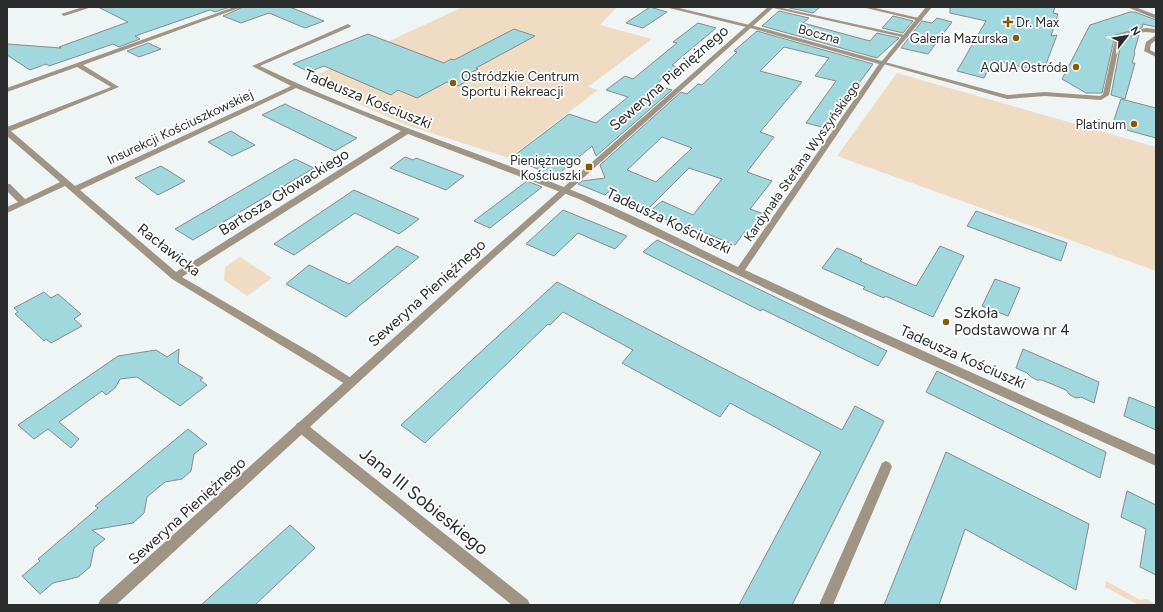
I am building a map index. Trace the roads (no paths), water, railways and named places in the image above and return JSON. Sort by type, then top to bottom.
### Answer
[{"type":"street","points":[[64,14],[89,7]]},
{"type":"street","points":[[7,90],[239,7]]},
{"type":"street","name":"Boczna","points":[[668,7],[883,63]]},
{"type":"street","name":"Seweryna Pieniężnego","points":[[105,605],[564,190],[771,7]]},
{"type":"street","name":"Kardynała Stefana Wyszyńskiego","points":[[740,272],[883,63],[929,7]]},
{"type":"street","points":[[1130,7],[1156,17]]},
{"type":"street","name":"Tadeusza Kościuszki","points":[[348,26],[255,66],[296,86],[407,131],[564,190],[740,272],[1156,461]]},
{"type":"street","points":[[7,131],[116,87],[78,65]]},
{"type":"street","name":"Insurekcji Kościuszkowskiej","points":[[74,190],[296,86]]},
{"type":"street","name":"Racławicka","points":[[7,131],[175,277],[313,359],[350,383]]},
{"type":"street","name":"Bartosza Głowackiego","points":[[175,277],[407,131]]},
{"type":"street","points":[[7,210],[66,183]]},
{"type":"street","points":[[7,186],[23,202]]},
{"type":"street","name":"Jana III Sobieskiego","points":[[301,427],[329,447],[523,605]]},
{"type":"street","points":[[826,605],[886,466]]},
{"type":"lane","points":[[771,7],[906,36]]},
{"type":"lane","points":[[864,7],[920,19]]},
{"type":"lane","points":[[883,63],[1007,97],[1045,94],[1101,98],[1106,95],[1114,52],[1120,35],[1146,30],[1156,31]]},
{"type":"lane","points":[[1156,37],[1148,43],[1147,52],[1156,55]]},
{"type":"place","name":"Dr. Max","points":[[1008,22]]},
{"type":"place","name":"Galeria Mazurska","points":[[1016,38]]},
{"type":"place","name":"AQUA Ostróda","points":[[1076,67]]},
{"type":"place","name":"Ostródzkie Centrum Sportu i Rekreacji","points":[[453,83]]},
{"type":"place","name":"Platinum","points":[[1134,124]]},
{"type":"place","name":"Pieniężnego Kościuszki","points":[[589,167]]},
{"type":"place","name":"Szkoła Podstawowa nr 4","points":[[946,322]]}]
